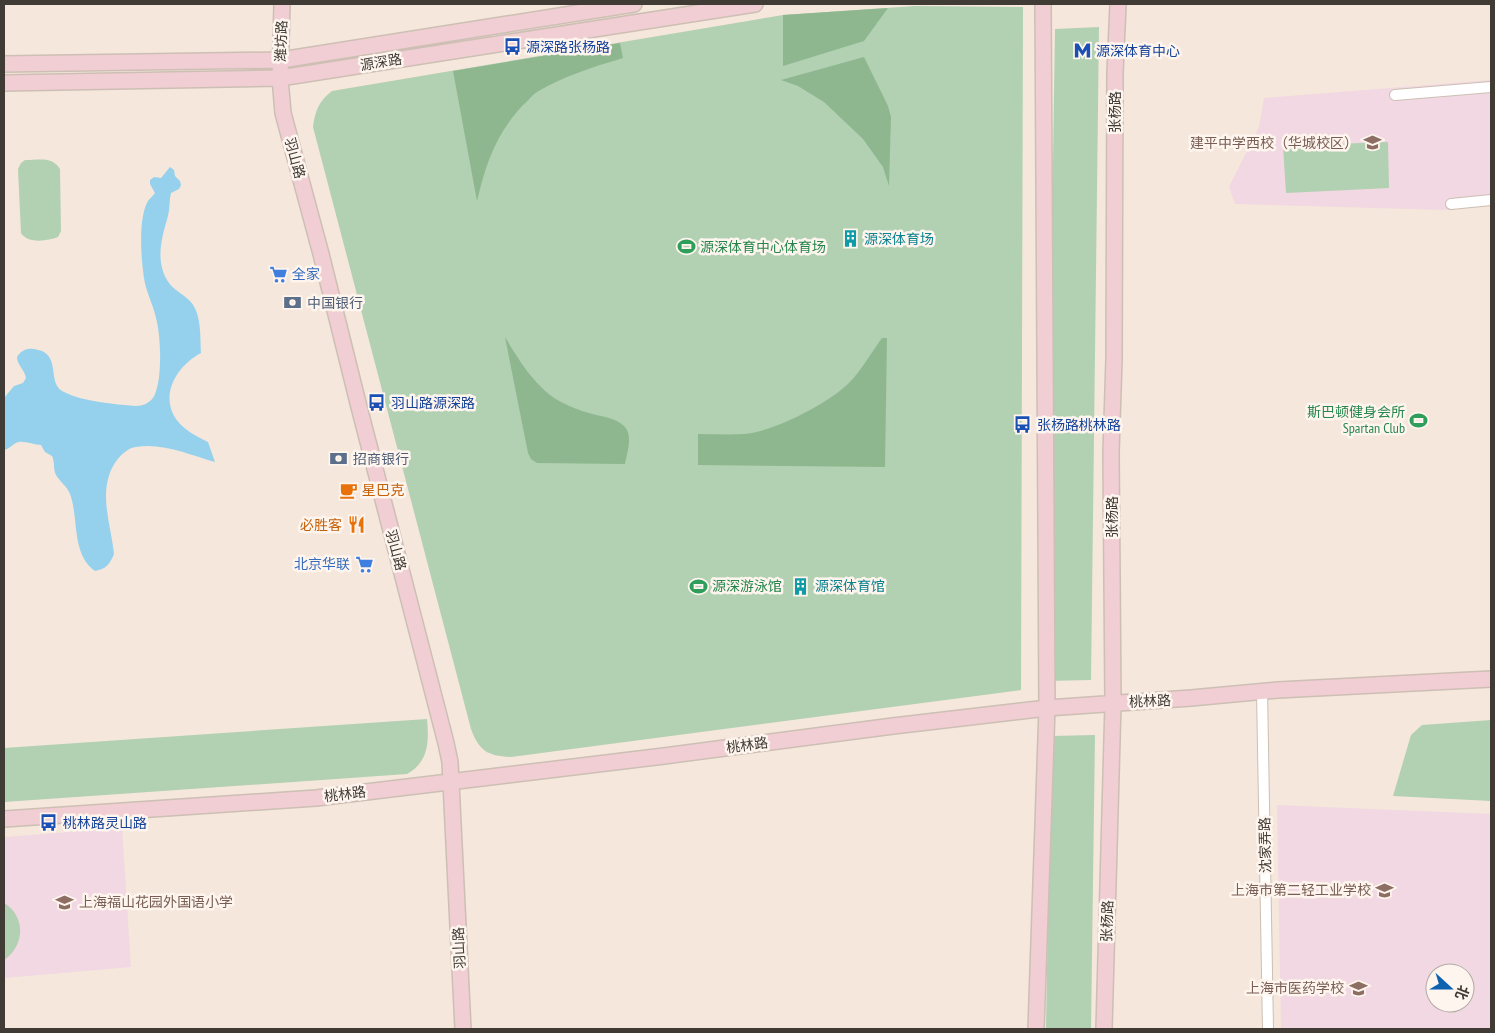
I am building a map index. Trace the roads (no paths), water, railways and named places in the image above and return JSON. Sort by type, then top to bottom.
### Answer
[{"type":"main road","name":"潍坊路","points":[[280,78],[282,4]]},
{"type":"main road","name":"源深路","points":[[4,64],[281,60],[634,4]]},
{"type":"main road","name":"源深路","points":[[4,83],[280,78],[755,4]]},
{"type":"main road","points":[[1036,1029],[1047,708],[1043,4]]},
{"type":"main road","name":"张杨路","points":[[1104,1029],[1113,703],[1111,452],[1114,360],[1115,74],[1118,4]]},
{"type":"main road","name":"羽山路","points":[[280,78],[284,113],[446,743],[452,781],[463,1029]]},
{"type":"main road","name":"桃林路","points":[[4,819],[316,798],[1047,708],[1262,691],[1491,679]]},
{"type":"street","points":[[1395,95],[1491,87]]},
{"type":"street","points":[[1451,204],[1491,200]]},
{"type":"street","name":"沈家弄路","points":[[1262,691],[1268,1029]]},
{"type":"water","points":[[170,167],[174,170],[175,176],[181,185],[179,189],[171,193],[169,213],[161,248],[161,264],[169,283],[190,301],[197,312],[200,326],[201,353],[178,373],[170,390],[171,409],[179,423],[208,442],[215,462],[156,446],[133,448],[123,454],[112,468],[108,477],[106,491],[106,503],[114,554],[107,566],[95,571],[87,564],[82,555],[70,494],[56,475],[52,456],[45,452],[41,445],[24,442],[19,442],[4,450],[4,398],[14,386],[23,383],[26,378],[17,357],[24,350],[30,349],[42,351],[48,356],[58,388],[64,392],[99,402],[136,406],[146,404],[153,398],[160,370],[160,347],[156,318],[144,278],[141,249],[142,228],[145,208],[155,193],[150,180],[154,177],[161,178]]},
{"type":"place","name":"源深路张杨路","points":[[512,47]]},
{"type":"place","name":"源深体育中心","points":[[1082,51]]},
{"type":"place","name":"建平中学西校（华城校区）","points":[[1372,143]]},
{"type":"place","name":"源深体育场","points":[[850,239]]},
{"type":"place","name":"源深体育中心体育场","points":[[686,247]]},
{"type":"place","name":"全家","points":[[278,274]]},
{"type":"place","name":"中国银行","points":[[293,303]]},
{"type":"place","name":"羽山路源深路","points":[[377,403]]},
{"type":"place","name":"斯巴顿健身会所 Spartan Club","points":[[1419,420]]},
{"type":"place","name":"张杨路桃林路","points":[[1023,425]]},
{"type":"place","name":"招商银行","points":[[339,459]]},
{"type":"place","name":"星巴克","points":[[348,490]]},
{"type":"place","name":"必胜客","points":[[356,525]]},
{"type":"place","name":"北京华联","points":[[364,564]]},
{"type":"place","name":"源深游泳馆","points":[[698,586]]},
{"type":"place","name":"源深体育馆","points":[[801,586]]},
{"type":"place","name":"桃林路灵山路","points":[[49,823]]},
{"type":"place","name":"上海市第二轻工业学校","points":[[1385,890]]},
{"type":"place","name":"上海福山花园外国语小学","points":[[65,902]]},
{"type":"place","name":"上海市医药学校","points":[[1358,988]]}]
